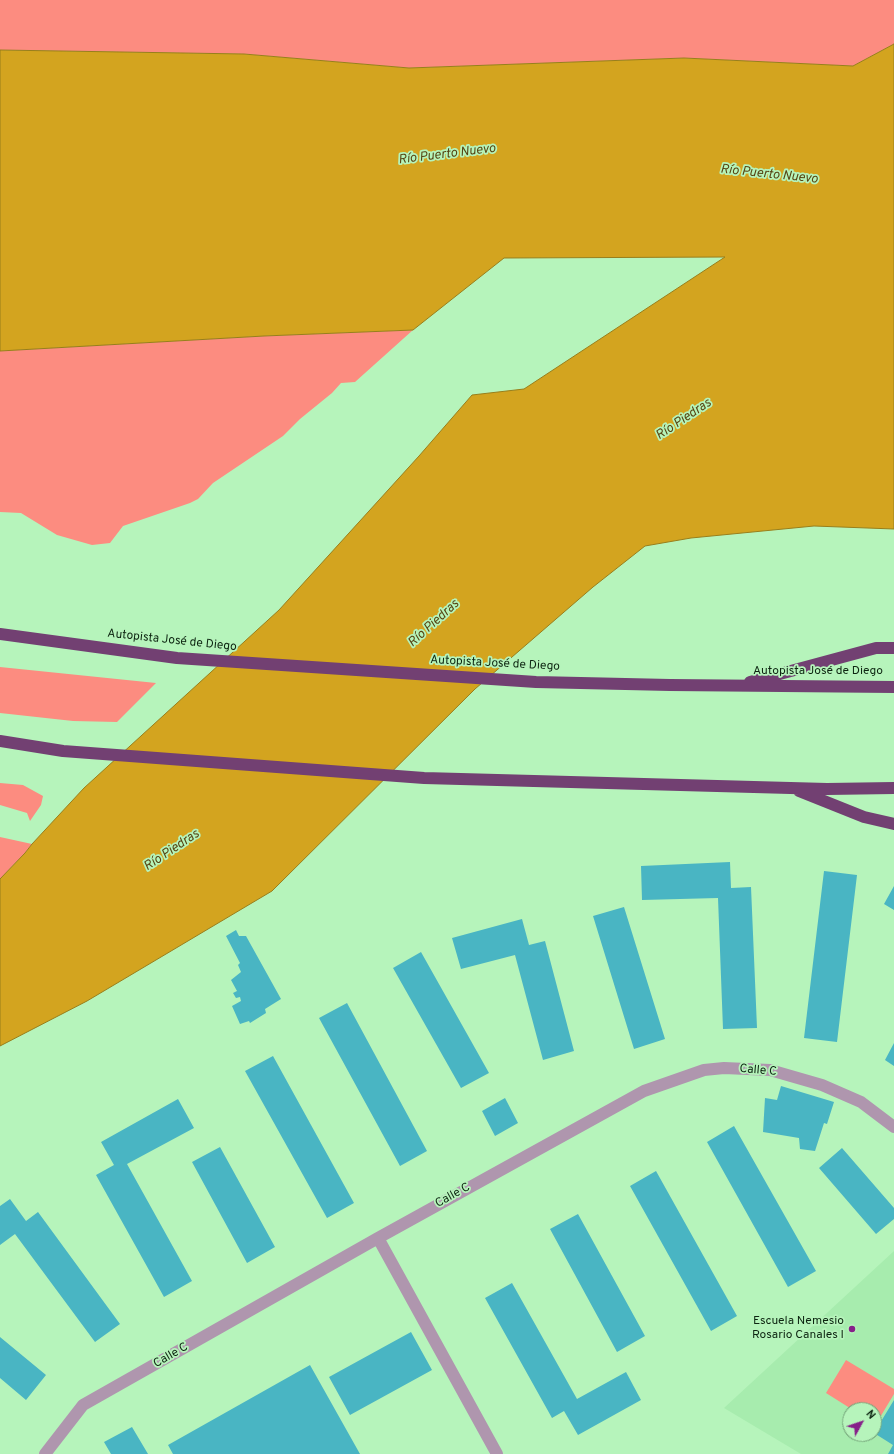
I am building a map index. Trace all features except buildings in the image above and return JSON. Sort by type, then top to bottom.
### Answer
[{"type":"highway","name":"Autopista José de Diego","points":[[0,634],[177,658],[536,682],[734,686],[894,687]]},
{"type":"highway","points":[[734,686],[876,648],[894,648]]},
{"type":"highway","points":[[0,741],[63,751],[424,778],[790,788],[894,788]]},
{"type":"highway","points":[[790,788],[864,817],[894,824]]},
{"type":"street","name":"Calle C","points":[[45,1454],[83,1405],[644,1090],[704,1070],[724,1068],[770,1070],[822,1085],[861,1102],[894,1127]]},
{"type":"street","points":[[378,1238],[497,1454]]},
{"type":"shaded area","points":[[0,0],[894,0],[894,44],[853,66],[684,58],[409,68],[244,54],[0,50]]},
{"type":"shaded area","points":[[413,330],[355,382],[341,383],[332,393],[300,419],[283,436],[213,483],[198,499],[123,526],[110,543],[92,545],[57,535],[21,513],[0,512],[0,351],[264,336]]},
{"type":"shaded area","points":[[0,667],[156,683],[117,722],[73,721],[0,713]]},
{"type":"shaded area","points":[[0,783],[23,785],[43,796],[41,805],[30,821],[27,813],[0,805]]},
{"type":"shaded area","points":[[0,837],[32,844],[0,879]]},
{"type":"shaded area","name":"Escuela Nemesio Rosario Canales I","points":[[894,1251],[894,1454],[801,1454],[724,1408]]},
{"type":"shaded area","points":[[846,1360],[894,1389],[894,1394],[882,1414],[882,1402],[842,1403],[826,1393]]},
{"type":"water","points":[[894,44],[894,529],[814,526],[691,538],[645,546],[593,587],[475,689],[272,891],[87,1001],[0,1046],[0,879],[32,844],[84,788],[279,610],[419,456],[472,395],[524,389],[725,257],[504,258],[413,330],[264,336],[0,351],[0,50],[244,54],[409,68],[684,58],[853,66]]},
{"type":"place","name":"Escuela Nemesio Rosario Canales I","points":[[852,1329]]},
{"type":"water label","name":"Río Puerto Nuevo","points":[[447,155]]},
{"type":"water label","name":"Río Puerto Nuevo","points":[[769,175]]},
{"type":"water label","name":"Río Piedras","points":[[684,420]]},
{"type":"water label","name":"Río Piedras","points":[[434,624]]},
{"type":"water label","name":"Río Piedras","points":[[172,851]]}]
